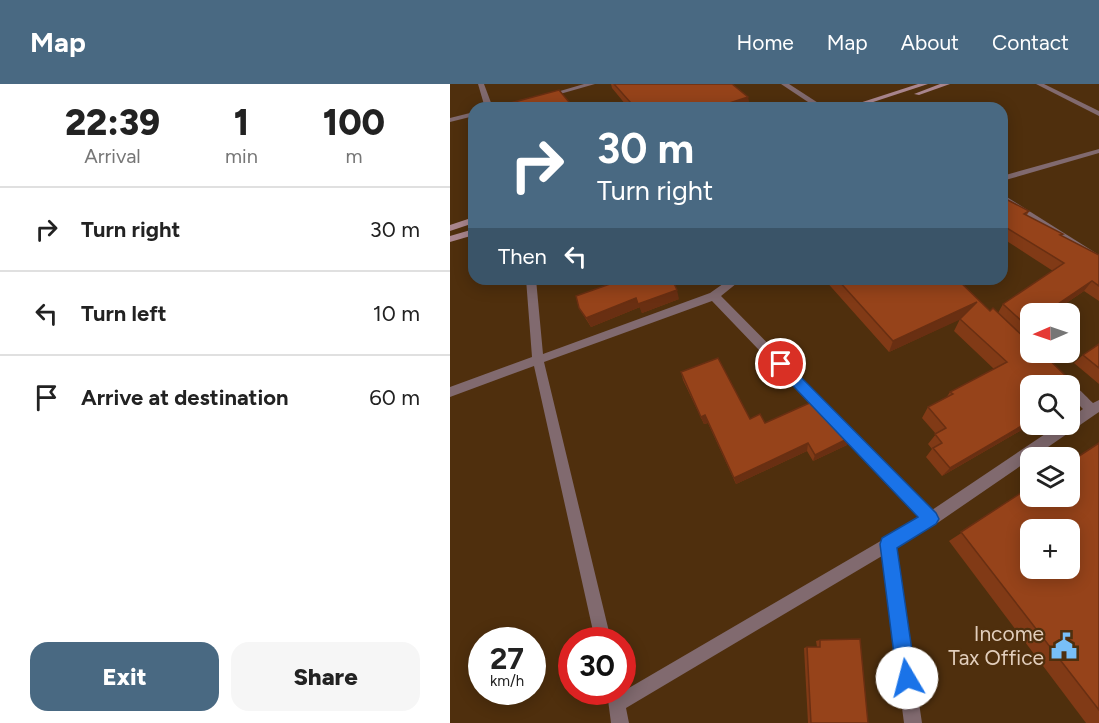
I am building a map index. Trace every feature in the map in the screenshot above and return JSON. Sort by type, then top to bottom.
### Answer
[{"type":"main road","points":[[867,102],[925,84]]},
{"type":"main road","points":[[891,102],[947,84]]},
{"type":"main road","points":[[450,228],[468,222]]},
{"type":"main road","points":[[450,239],[468,234]]},
{"type":"street","points":[[481,84],[487,102]]},
{"type":"street","points":[[540,97],[592,84]]},
{"type":"street","points":[[784,84],[812,102]]},
{"type":"street","points":[[1039,84],[1099,114]]},
{"type":"street","points":[[450,120],[468,116]]},
{"type":"street","points":[[1008,177],[1099,151]]},
{"type":"street","points":[[1008,201],[1099,259]]},
{"type":"street","points":[[532,285],[538,361],[600,627]]},
{"type":"street","points":[[450,392],[714,296],[729,285]]},
{"type":"street","points":[[714,296],[931,519]]},
{"type":"street","points":[[636,686],[931,519],[1095,407],[1080,396]]},
{"type":"street","points":[[888,544],[913,723]]},
{"type":"street","points":[[618,705],[620,723]]},
{"type":"building","points":[[614,84],[732,84],[748,97],[733,102],[630,102]]},
{"type":"building","points":[[559,90],[569,102],[514,102]]},
{"type":"building","points":[[1008,200],[1029,211],[1024,214],[1099,255],[1099,286],[1092,281],[1059,303],[1020,303],[1020,320],[1003,304],[1064,263],[1008,229]]},
{"type":"building","points":[[607,285],[675,285],[677,290],[638,304],[636,298],[586,318],[579,308],[576,296]]},
{"type":"building","points":[[842,285],[963,285],[990,311],[993,308],[1020,334],[1020,363],[1052,363],[1065,375],[1020,375],[1020,427],[950,468],[933,448],[942,443],[935,434],[946,428],[928,407],[953,394],[950,392],[1007,362],[960,319],[977,302],[893,341]]},
{"type":"building","points":[[1099,344],[1099,368],[1083,355]]},
{"type":"building","points":[[718,358],[750,419],[760,414],[765,423],[814,401],[849,438],[815,455],[808,443],[734,478],[705,415],[701,417],[681,372]]},
{"type":"building","name":"Income Tax Office","points":[[1099,443],[1099,710],[961,532],[1020,494],[1020,507],[1080,507],[1080,455]]},
{"type":"building","points":[[860,639],[868,723],[811,723],[807,647],[820,647],[820,640]]},
{"type":"place","name":"Income Tax Office","points":[[1064,646]]},
{"type":"route","points":[[781,364],[931,519],[888,544],[907,678]]}]
